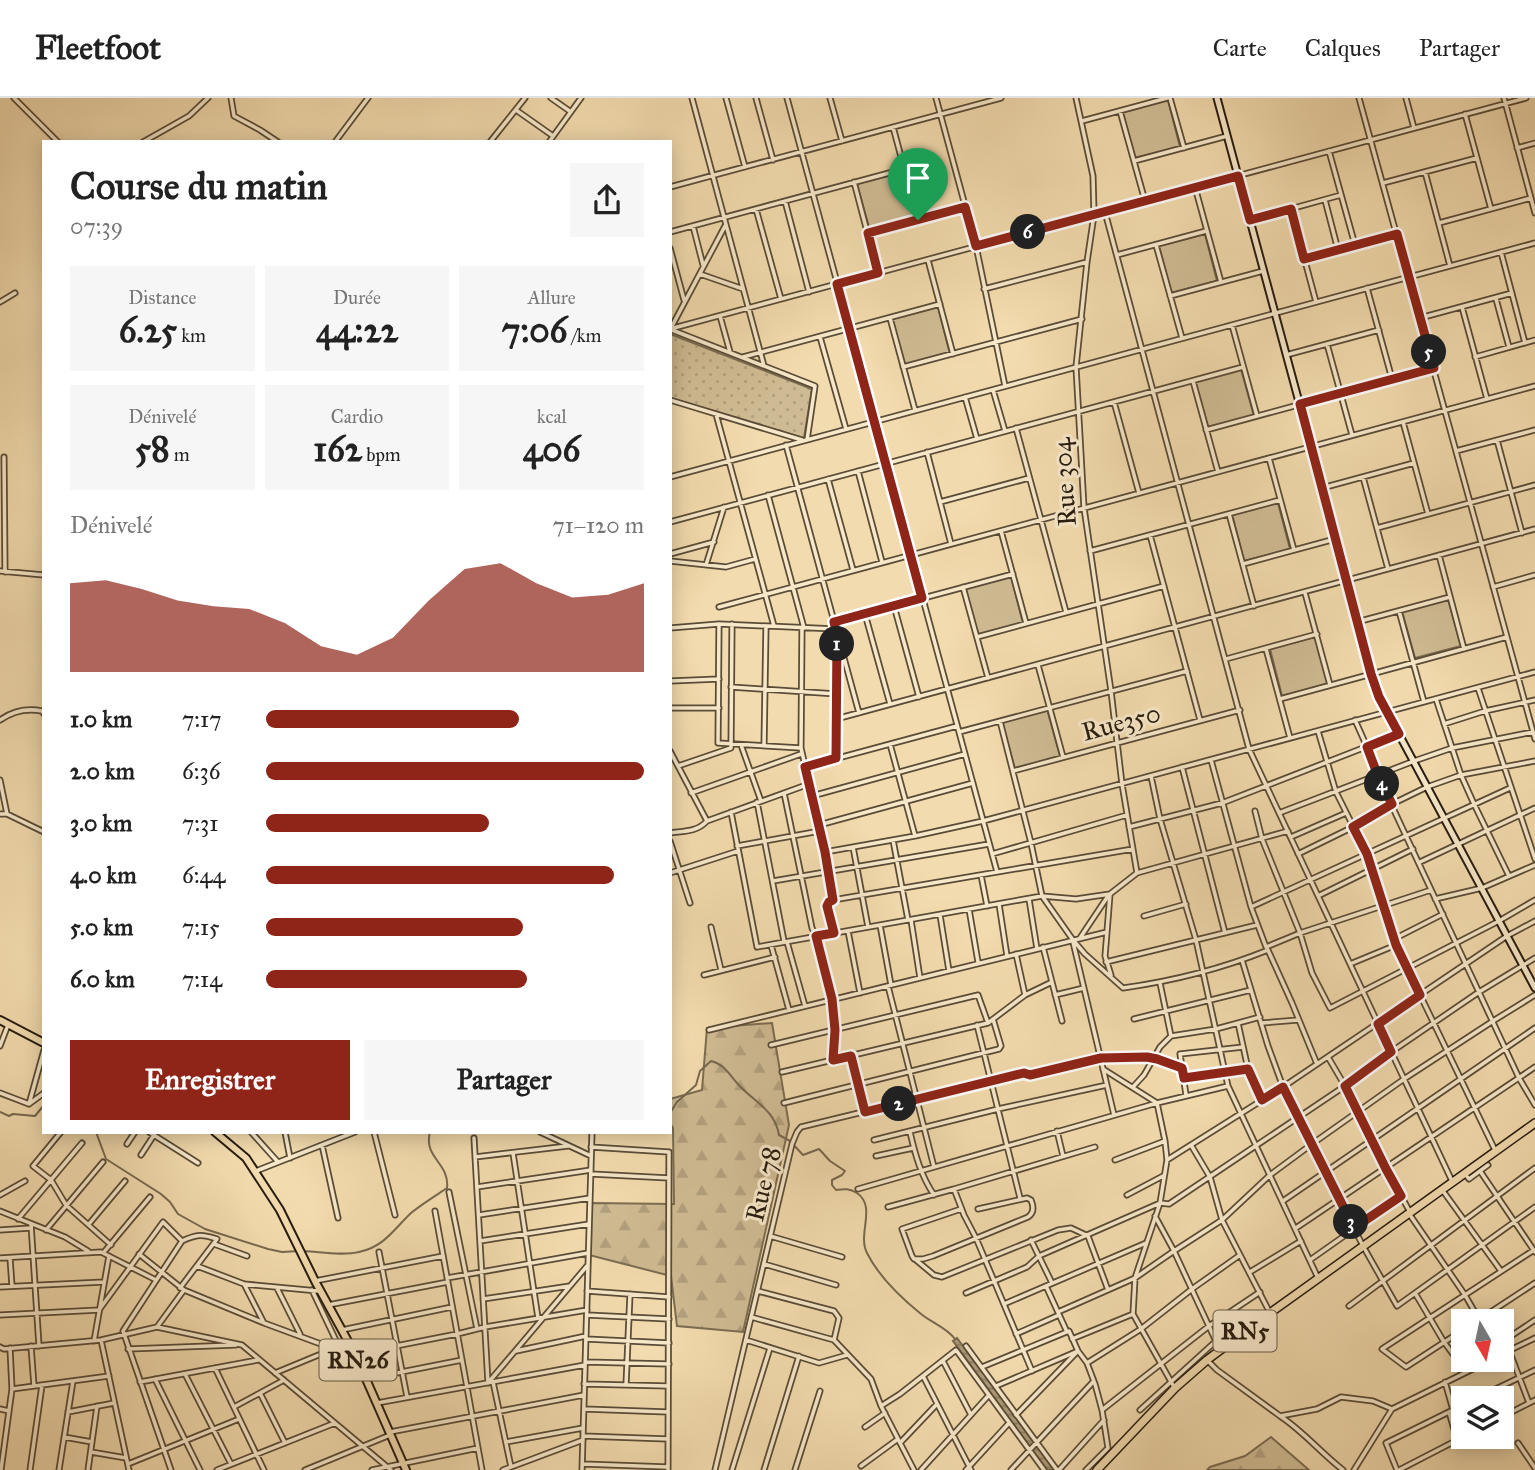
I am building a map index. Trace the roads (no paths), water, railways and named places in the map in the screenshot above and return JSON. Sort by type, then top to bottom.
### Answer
[{"type":"highway","name":"RN5","points":[[1097,1470],[1173,1385],[1535,1123]]},
{"type":"main road","points":[[0,1020],[42,1042]]},
{"type":"main road","name":"RN26","points":[[218,1134],[246,1158],[280,1210],[356,1355],[406,1470]]},
{"type":"street","points":[[14,98],[56,140]]},
{"type":"street","points":[[147,140],[189,116],[208,98]]},
{"type":"street","points":[[231,98],[234,116],[275,140]]},
{"type":"street","points":[[336,140],[368,98]]},
{"type":"street","points":[[492,140],[525,98]]},
{"type":"street","points":[[551,98],[570,112]]},
{"type":"street","points":[[550,140],[581,98]]},
{"type":"street","points":[[692,98],[764,366]]},
{"type":"street","points":[[726,98],[745,167]]},
{"type":"street","points":[[756,98],[773,160]]},
{"type":"street","points":[[786,98],[997,872]]},
{"type":"street","points":[[831,98],[842,141]]},
{"type":"street","points":[[936,98],[976,246],[1004,386]]},
{"type":"street","points":[[672,186],[1001,98]]},
{"type":"street","name":"Rue 304","points":[[1076,98],[1093,176],[1094,215],[1076,367],[1084,508],[1137,873]]},
{"type":"street","points":[[1082,121],[1168,98],[1184,148]]},
{"type":"street","points":[[1217,98],[1371,674],[1387,712],[1535,988]]},
{"type":"street","points":[[1360,98],[1535,739]]},
{"type":"street","points":[[1406,98],[1414,128]]},
{"type":"street","points":[[672,328],[1371,140],[1505,101],[1526,98]]},
{"type":"street","points":[[1505,101],[1535,213]]},
{"type":"street","points":[[516,110],[553,136]]},
{"type":"street","points":[[1120,111],[1145,201]]},
{"type":"street","points":[[1465,114],[1491,209]]},
{"type":"street","points":[[892,127],[918,220]]},
{"type":"street","points":[[1134,161],[1227,136]]},
{"type":"street","points":[[1517,148],[1535,143]]},
{"type":"street","points":[[1329,151],[1354,245]]},
{"type":"street","points":[[1383,183],[1477,158]]},
{"type":"street","points":[[672,231],[904,169]]},
{"type":"street","points":[[1425,172],[1450,266]]},
{"type":"street","points":[[854,183],[878,273]]},
{"type":"street","points":[[1195,187],[1221,282]]},
{"type":"street","points":[[1250,220],[1341,195]]},
{"type":"street","points":[[1439,223],[1531,198]]},
{"type":"street","points":[[1325,200],[1338,250]]},
{"type":"street","points":[[785,201],[809,292]]},
{"type":"street","points":[[868,233],[965,207]]},
{"type":"street","points":[[756,209],[781,299]]},
{"type":"street","points":[[1291,209],[1316,302]]},
{"type":"street","points":[[1105,212],[1249,749],[1452,1182]]},
{"type":"street","points":[[672,325],[726,224]]},
{"type":"street","points":[[693,226],[704,267]]},
{"type":"street","points":[[1117,255],[1207,231]]},
{"type":"street","points":[[1304,259],[1397,234]]},
{"type":"street","points":[[672,476],[1535,243]]},
{"type":"street","points":[[1156,245],[1182,338]]},
{"type":"street","points":[[1501,252],[1525,343]]},
{"type":"street","points":[[672,255],[685,302]]},
{"type":"street","points":[[928,260],[953,354]]},
{"type":"street","points":[[984,289],[1087,262]]},
{"type":"street","points":[[1170,296],[1264,271]]},
{"type":"street","points":[[700,274],[743,289]]},
{"type":"street","points":[[1367,288],[1392,379]]},
{"type":"street","points":[[0,302],[15,293]]},
{"type":"street","points":[[1420,318],[1512,293]]},
{"type":"street","points":[[1495,298],[1509,347]]},
{"type":"street","points":[[743,357],[940,304]]},
{"type":"street","points":[[1462,307],[1487,399]]},
{"type":"street","points":[[720,316],[730,352]]},
{"type":"street","points":[[890,318],[915,411]]},
{"type":"street","points":[[903,368],[1082,319]]},
{"type":"street","points":[[1232,325],[1257,416]]},
{"type":"street","points":[[672,330],[815,386],[805,440]]},
{"type":"street","points":[[1286,355],[1378,330]]},
{"type":"street","points":[[820,336],[846,429]]},
{"type":"street","points":[[1475,357],[1535,340]]},
{"type":"street","points":[[1327,344],[1352,435]]},
{"type":"street","points":[[672,521],[1243,367]]},
{"type":"street","points":[[1206,430],[1434,368]]},
{"type":"street","points":[[1193,380],[1218,472]]},
{"type":"street","points":[[719,607],[1535,386]]},
{"type":"street","points":[[993,389],[1005,431]]},
{"type":"street","points":[[965,397],[977,439]]},
{"type":"street","points":[[672,401],[805,440]]},
{"type":"street","points":[[1114,402],[1139,493]]},
{"type":"street","points":[[716,414],[774,626]]},
{"type":"street","points":[[1403,422],[1428,514]]},
{"type":"street","points":[[1016,428],[1066,613]]},
{"type":"street","points":[[1456,451],[1535,430]]},
{"type":"street","points":[[1497,440],[1522,533]]},
{"type":"street","points":[[786,445],[859,713]]},
{"type":"street","points":[[926,453],[951,544]]},
{"type":"street","points":[[4,457],[3,571],[42,575]]},
{"type":"street","points":[[1269,458],[1294,550]]},
{"type":"street","points":[[1322,488],[1414,463]]},
{"type":"street","points":[[858,471],[882,562]]},
{"type":"street","points":[[1363,477],[1388,569]]},
{"type":"street","points":[[940,502],[1029,478]]},
{"type":"street","points":[[828,479],[853,570]]},
{"type":"street","points":[[1377,528],[1535,485]]},
{"type":"street","points":[[768,495],[803,628],[801,751],[825,852],[833,900]]},
{"type":"street","points":[[1090,551],[1280,500]]},
{"type":"street","points":[[706,565],[724,507]]},
{"type":"street","points":[[1229,514],[1254,606]]},
{"type":"street","points":[[836,719],[1535,529]]},
{"type":"street","points":[[1001,530],[1026,623]]},
{"type":"street","points":[[1150,535],[1200,720]]},
{"type":"street","points":[[1243,564],[1336,539]]},
{"type":"street","points":[[672,553],[714,542]]},
{"type":"street","points":[[1439,555],[1465,649]]},
{"type":"street","points":[[672,561],[726,567],[755,559]]},
{"type":"street","points":[[834,622],[1013,574]]},
{"type":"street","points":[[1493,587],[1535,575]]},
{"type":"street","points":[[976,637],[1164,586]]},
{"type":"street","points":[[963,587],[988,678]]},
{"type":"street","points":[[1305,592],[1330,685]]},
{"type":"street","points":[[1357,622],[1450,597]]},
{"type":"street","points":[[894,606],[919,696]]},
{"type":"street","points":[[1399,611],[1424,702]]},
{"type":"street","points":[[865,614],[890,704]]},
{"type":"street","points":[[719,624],[718,743],[801,751]]},
{"type":"street","points":[[672,628],[732,624],[836,629]]},
{"type":"street","points":[[678,766],[730,748],[732,624]]},
{"type":"street","points":[[764,746],[766,626]]},
{"type":"street","points":[[836,758],[837,635]]},
{"type":"street","points":[[1226,659],[1317,635]]},
{"type":"street","points":[[1280,699],[1507,638]]},
{"type":"street","points":[[1266,648],[1290,738]]},
{"type":"street","points":[[1038,664],[1063,757]]},
{"type":"street","points":[[959,732],[1187,671]]},
{"type":"street","points":[[825,852],[983,821],[1535,672]]},
{"type":"street","points":[[672,681],[719,679]]},
{"type":"street","points":[[731,687],[837,694]]},
{"type":"street","points":[[1477,688],[1535,859]]},
{"type":"street","points":[[1436,699],[1461,775],[1509,876]]},
{"type":"street","points":[[1444,724],[1535,699]]},
{"type":"street","points":[[672,708],[719,708]]},
{"type":"street","points":[[0,720],[9,714],[31,709],[42,711]]},
{"type":"street","name":"Rue350","points":[[1013,771],[1240,710]]},
{"type":"street","points":[[1355,720],[1435,899],[1535,1105]]},
{"type":"street","points":[[1000,721],[1042,897],[1085,954],[1123,988],[1160,983],[1242,960],[1300,933],[1431,890]]},
{"type":"street","points":[[805,767],[957,726]]},
{"type":"street","points":[[1318,730],[1336,792],[1367,854],[1396,945],[1495,1151]]},
{"type":"street","points":[[1279,813],[1452,748],[1534,731]]},
{"type":"street","points":[[1129,827],[1222,803],[1399,734]]},
{"type":"street","points":[[741,744],[759,802],[786,942],[805,1006]]},
{"type":"street","points":[[890,744],[915,836]]},
{"type":"street","points":[[691,793],[801,751]]},
{"type":"street","points":[[812,796],[965,754]]},
{"type":"street","points":[[672,755],[707,821]]},
{"type":"street","points":[[1211,760],[1251,907],[1317,1065]]},
{"type":"street","points":[[1298,854],[1427,786],[1461,775],[1535,761]]},
{"type":"street","points":[[1182,767],[1224,933]]},
{"type":"street","points":[[1151,776],[1160,819],[1196,940],[1228,1086],[1318,1278]]},
{"type":"street","points":[[0,782],[7,814]]},
{"type":"street","points":[[819,825],[973,783]]},
{"type":"street","points":[[672,833],[695,830],[707,821],[809,784]]},
{"type":"street","points":[[1251,907],[1510,788]]},
{"type":"street","points":[[784,793],[812,928],[832,999],[835,1030],[833,1060]]},
{"type":"street","points":[[1419,862],[1535,808]]},
{"type":"street","points":[[1255,811],[1262,839],[1300,933],[1312,973],[1330,1008],[1535,900]]},
{"type":"street","points":[[731,812],[757,947],[1028,899],[1076,899],[1110,894]]},
{"type":"street","points":[[1291,837],[1346,813]]},
{"type":"street","points":[[0,814],[7,814],[42,831]]},
{"type":"street","points":[[992,853],[1127,816]]},
{"type":"street","points":[[672,872],[765,841],[820,831]]},
{"type":"street","points":[[1080,938],[1110,894],[1137,873],[1288,831]]},
{"type":"street","points":[[893,840],[920,978]]},
{"type":"street","points":[[773,881],[989,844]]},
{"type":"street","points":[[672,847],[690,903]]},
{"type":"street","points":[[853,848],[868,927]]},
{"type":"street","points":[[834,933],[827,906],[833,900],[1133,849]]},
{"type":"street","points":[[1318,896],[1413,849]]},
{"type":"street","points":[[1435,899],[1482,888],[1535,865]]},
{"type":"street","points":[[981,875],[987,906]]},
{"type":"street","points":[[1110,894],[1105,951],[1112,977]]},
{"type":"street","points":[[1028,899],[1037,949]]},
{"type":"street","points":[[999,904],[1007,956]]},
{"type":"street","points":[[1144,916],[1186,904]]},
{"type":"street","points":[[969,909],[979,963]]},
{"type":"street","points":[[1394,939],[1443,914]]},
{"type":"street","points":[[940,915],[949,971]]},
{"type":"street","points":[[1167,1160],[1317,1065],[1507,936],[1535,921]]},
{"type":"street","points":[[880,925],[895,1015],[934,1167]]},
{"type":"street","points":[[1106,962],[1258,925]]},
{"type":"street","points":[[711,927],[721,970]]},
{"type":"street","points":[[848,931],[860,993]]},
{"type":"street","points":[[709,1030],[1107,932]]},
{"type":"street","points":[[1073,940],[1114,1115]]},
{"type":"street","points":[[771,944],[789,1010]]},
{"type":"street","points":[[1350,964],[1396,945]]},
{"type":"street","points":[[1043,947],[1062,1021]]},
{"type":"street","points":[[1016,954],[1026,995]]},
{"type":"street","points":[[704,975],[775,957]]},
{"type":"street","points":[[966,1293],[1027,1266],[1039,1256],[1160,1203],[1169,1204],[1479,992],[1535,958]]},
{"type":"street","points":[[1242,960],[1283,1087],[1363,1246],[1397,1306],[1535,1207]]},
{"type":"street","points":[[782,1072],[988,1023],[1026,995],[1052,982]]},
{"type":"street","points":[[1160,983],[1171,1036]]},
{"type":"street","points":[[1055,995],[1084,988]]},
{"type":"street","points":[[1134,1019],[1251,990]]},
{"type":"street","points":[[771,1045],[978,995],[988,1023]]},
{"type":"street","points":[[1016,1334],[1135,1278],[1222,1220],[1270,1175],[1312,1144],[1404,1079],[1535,995]]},
{"type":"street","points":[[1132,1087],[1144,1075],[1160,1047],[1171,1036],[1216,1029],[1260,1017]]},
{"type":"street","points":[[784,1103],[999,1049],[1001,1046],[993,1019]]},
{"type":"street","points":[[1262,1023],[1298,1020]]},
{"type":"street","points":[[1238,1023],[1248,1069],[1262,1100]]},
{"type":"street","points":[[0,1046],[8,1025]]},
{"type":"street","points":[[977,1025],[1020,1198]]},
{"type":"street","points":[[1283,1201],[1535,1028]]},
{"type":"street","points":[[1186,1096],[1180,1054],[1243,1047]]},
{"type":"street","points":[[851,1056],[865,1112]]},
{"type":"street","points":[[29,1104],[42,1057]]},
{"type":"street","points":[[1328,1057],[1409,1212],[1472,1309]]},
{"type":"street","name":"Rue 78","points":[[715,1470],[792,1144],[802,1127],[1024,1073],[1030,1075],[1101,1058],[1154,1058],[1182,1068]]},
{"type":"street","points":[[1295,1228],[1535,1068]]},
{"type":"street","points":[[1104,1069],[1157,1102],[1167,1160],[1160,1203],[1135,1278],[1133,1314],[1173,1385]]},
{"type":"street","points":[[1184,1078],[1248,1069]]},
{"type":"street","points":[[874,1140],[1107,1085]]},
{"type":"street","points":[[858,1189],[1157,1102],[1228,1086]]},
{"type":"street","points":[[0,1093],[29,1104]]},
{"type":"street","points":[[29,1104],[42,1094]]},
{"type":"street","points":[[909,1131],[927,1184],[934,1195]]},
{"type":"street","points":[[1057,1131],[1063,1156]]},
{"type":"street","points":[[59,1134],[33,1166],[51,1180],[66,1205],[111,1245]]},
{"type":"street","points":[[127,1144],[134,1134]]},
{"type":"street","points":[[253,1134],[278,1162]]},
{"type":"street","points":[[285,1134],[290,1158]]},
{"type":"street","points":[[256,1171],[350,1134]]},
{"type":"street","points":[[374,1134],[394,1215]]},
{"type":"street","points":[[544,1134],[591,1156]]},
{"type":"street","points":[[582,1470],[592,1134]]},
{"type":"street","points":[[141,1155],[154,1135],[198,1163]]},
{"type":"street","points":[[474,1138],[483,1299],[491,1382],[511,1467]]},
{"type":"street","points":[[1115,1160],[1165,1141]]},
{"type":"street","points":[[18,1219],[82,1143]]},
{"type":"street","points":[[321,1145],[338,1218]]},
{"type":"street","points":[[1191,1145],[1210,1177],[1222,1220],[1270,1313]]},
{"type":"street","points":[[475,1157],[568,1146]]},
{"type":"street","points":[[582,1464],[668,1468],[669,1152],[591,1147]]},
{"type":"street","points":[[888,1207],[1095,1147]]},
{"type":"street","points":[[876,1156],[913,1148]]},
{"type":"street","points":[[513,1153],[534,1291],[541,1317]]},
{"type":"street","points":[[46,1230],[103,1162]]},
{"type":"street","points":[[1464,1173],[1469,1179],[1488,1165]]},
{"type":"street","points":[[1349,1306],[1535,1168]]},
{"type":"street","points":[[1451,1338],[1406,1367],[1382,1349],[1534,1251],[1533,1243],[1480,1171]]},
{"type":"street","points":[[477,1187],[591,1172],[669,1178]]},
{"type":"street","points":[[1127,1195],[1164,1176]]},
{"type":"street","points":[[0,1195],[25,1181]]},
{"type":"street","points":[[89,1224],[125,1181]]},
{"type":"street","points":[[954,1189],[1032,1371]]},
{"type":"street","points":[[1442,1189],[1501,1271]]},
{"type":"street","points":[[449,1192],[477,1329]]},
{"type":"street","points":[[1310,1260],[1401,1196]]},
{"type":"street","points":[[94,1341],[106,1254],[150,1197]]},
{"type":"street","points":[[478,1215],[590,1198]]},
{"type":"street","points":[[914,1259],[933,1256],[1032,1215],[1031,1200],[1027,1198],[978,1209]]},
{"type":"street","points":[[961,1209],[902,1229],[914,1259],[934,1275],[942,1277],[1066,1228],[1088,1236],[1108,1290]]},
{"type":"street","points":[[0,1211],[31,1226],[65,1237],[90,1253]]},
{"type":"street","points":[[435,1211],[482,1470]]},
{"type":"street","points":[[1155,1216],[1220,1350]]},
{"type":"street","points":[[99,1310],[163,1222],[182,1241]]},
{"type":"street","points":[[480,1242],[589,1224]]},
{"type":"street","points":[[0,1230],[31,1226]]},
{"type":"street","points":[[31,1226],[39,1346]]},
{"type":"street","points":[[157,1327],[217,1239],[203,1235],[182,1241],[123,1331],[171,1470]]},
{"type":"street","points":[[770,1236],[842,1257]]},
{"type":"street","points":[[1031,1240],[1052,1283]]},
{"type":"street","points":[[1250,1272],[1301,1241]]},
{"type":"street","points":[[1004,1304],[1146,1243]]},
{"type":"street","points":[[214,1244],[247,1256]]},
{"type":"street","points":[[379,1252],[407,1398]]},
{"type":"street","points":[[328,1305],[466,1275],[588,1253]]},
{"type":"street","points":[[0,1258],[106,1254],[156,1280]]},
{"type":"street","points":[[139,1254],[182,1289],[264,1323],[356,1355],[541,1317],[586,1313],[669,1319]]},
{"type":"street","points":[[1087,1363],[1141,1329],[1240,1255]]},
{"type":"street","points":[[315,1281],[443,1256]]},
{"type":"street","points":[[10,1258],[12,1286]]},
{"type":"street","points":[[763,1264],[836,1285]]},
{"type":"street","points":[[491,1382],[541,1317],[588,1265]]},
{"type":"street","points":[[197,1266],[244,1284],[321,1291]]},
{"type":"street","points":[[0,1287],[104,1282]]},
{"type":"street","points":[[1496,1309],[1535,1283]]},
{"type":"street","points":[[244,1284],[264,1323]]},
{"type":"street","points":[[483,1299],[570,1286]]},
{"type":"street","points":[[1046,1286],[1067,1332],[1069,1331],[1087,1363],[1102,1410],[1108,1448],[1086,1470]]},
{"type":"street","points":[[276,1287],[301,1336]]},
{"type":"street","points":[[312,1290],[341,1351]]},
{"type":"street","points":[[587,1291],[669,1297]]},
{"type":"street","points":[[757,1291],[834,1311],[838,1318],[834,1340]]},
{"type":"street","points":[[1102,1410],[1209,1326],[1259,1292]]},
{"type":"street","points":[[1415,1293],[1451,1352]]},
{"type":"street","points":[[626,1385],[630,1294]]},
{"type":"street","points":[[342,1330],[453,1307]]},
{"type":"street","points":[[0,1315],[99,1310]]},
{"type":"street","points":[[1072,1339],[1133,1314]]},
{"type":"street","points":[[751,1317],[834,1340],[871,1379],[881,1406],[914,1470]]},
{"type":"street","points":[[1140,1410],[1173,1385],[1216,1341],[1251,1317]]},
{"type":"street","points":[[1514,1334],[1535,1320]]},
{"type":"street","points":[[0,1347],[94,1341],[157,1327],[242,1345],[389,1468]]},
{"type":"street","points":[[982,1367],[1067,1332]]},
{"type":"street","points":[[515,1351],[586,1338],[669,1343]]},
{"type":"street","points":[[1514,1348],[1535,1338]]},
{"type":"street","points":[[101,1340],[129,1470]]},
{"type":"street","points":[[746,1340],[823,1363],[847,1355]]},
{"type":"street","points":[[128,1349],[242,1345]]},
{"type":"street","points":[[31,1346],[34,1386]]},
{"type":"street","points":[[966,1346],[1058,1470],[1104,1420]]},
{"type":"street","points":[[1,1470],[12,1389],[10,1348]]},
{"type":"street","points":[[732,1470],[770,1348]]},
{"type":"street","points":[[275,1373],[335,1349]]},
{"type":"street","points":[[881,1406],[956,1350],[1044,1470]]},
{"type":"street","points":[[995,1386],[1078,1351]]},
{"type":"street","points":[[1017,1415],[1078,1351]]},
{"type":"street","points":[[764,1470],[799,1356]]},
{"type":"street","points":[[140,1382],[260,1360]]},
{"type":"street","points":[[366,1379],[462,1360]]},
{"type":"street","points":[[1207,1360],[1290,1422],[1343,1470]]},
{"type":"street","points":[[943,1361],[971,1415]]},
{"type":"street","points":[[377,1404],[585,1363],[668,1364]]},
{"type":"street","points":[[1514,1364],[1529,1403]]},
{"type":"street","points":[[215,1368],[264,1470]]},
{"type":"street","points":[[1502,1386],[1535,1370]]},
{"type":"street","points":[[1353,1470],[1392,1409],[1466,1372]]},
{"type":"street","points":[[185,1374],[231,1464]]},
{"type":"street","points":[[12,1389],[108,1376]]},
{"type":"street","points":[[923,1376],[969,1469],[1009,1423]]},
{"type":"street","points":[[155,1380],[200,1470]]},
{"type":"street","points":[[234,1407],[284,1380]]},
{"type":"street","points":[[59,1470],[73,1381]]},
{"type":"street","points":[[1011,1470],[1094,1381]]},
{"type":"street","points":[[1445,1383],[1451,1411],[1386,1443],[1398,1470],[1451,1443]]},
{"type":"street","points":[[584,1384],[668,1386]]},
{"type":"street","points":[[30,1470],[42,1385]]},
{"type":"street","points":[[795,1470],[820,1391]]},
{"type":"street","points":[[260,1393],[285,1443]]},
{"type":"street","points":[[304,1470],[390,1433],[584,1395]]},
{"type":"street","points":[[921,1470],[989,1395]]},
{"type":"street","points":[[1280,1416],[1317,1409],[1341,1397],[1373,1401],[1392,1409]]},
{"type":"street","points":[[1514,1411],[1535,1400]]},
{"type":"street","points":[[68,1412],[114,1403]]},
{"type":"street","points":[[861,1466],[899,1441],[937,1404]]},
{"type":"street","points":[[88,1470],[97,1406]]},
{"type":"street","points":[[0,1409],[9,1411]]},
{"type":"street","points":[[584,1409],[668,1412]]},
{"type":"street","points":[[865,1427],[885,1413]]},
{"type":"street","points":[[91,1452],[127,1461],[239,1419]]},
{"type":"street","points":[[217,1470],[335,1423]]},
{"type":"street","points":[[506,1442],[583,1428]]},
{"type":"street","points":[[64,1437],[92,1442]]},
{"type":"street","points":[[503,1470],[583,1438],[668,1439]]},
{"type":"street","points":[[1518,1443],[1535,1468]]},
{"type":"street","points":[[372,1470],[478,1448]]},
{"type":"street","points":[[524,1462],[527,1470]]},
{"type":"street","points":[[904,1470],[911,1465]]},
{"type":"waterway","points":[[672,1110],[696,1085],[700,1071],[711,1061],[723,1067],[773,1118],[779,1135],[790,1141],[803,1155],[819,1149],[845,1171],[832,1180],[832,1185],[836,1190],[854,1191],[863,1199],[866,1206],[865,1246],[872,1262],[905,1301],[955,1339]]},
{"type":"waterway","points":[[0,1112],[9,1116],[35,1116],[42,1107]]},
{"type":"waterway","points":[[97,1134],[106,1159],[161,1194],[178,1214],[205,1229],[268,1249],[299,1251]]},
{"type":"waterway","points":[[304,1251],[346,1254],[368,1250],[382,1242],[411,1213],[447,1188],[445,1172],[430,1148],[430,1134]]}]
